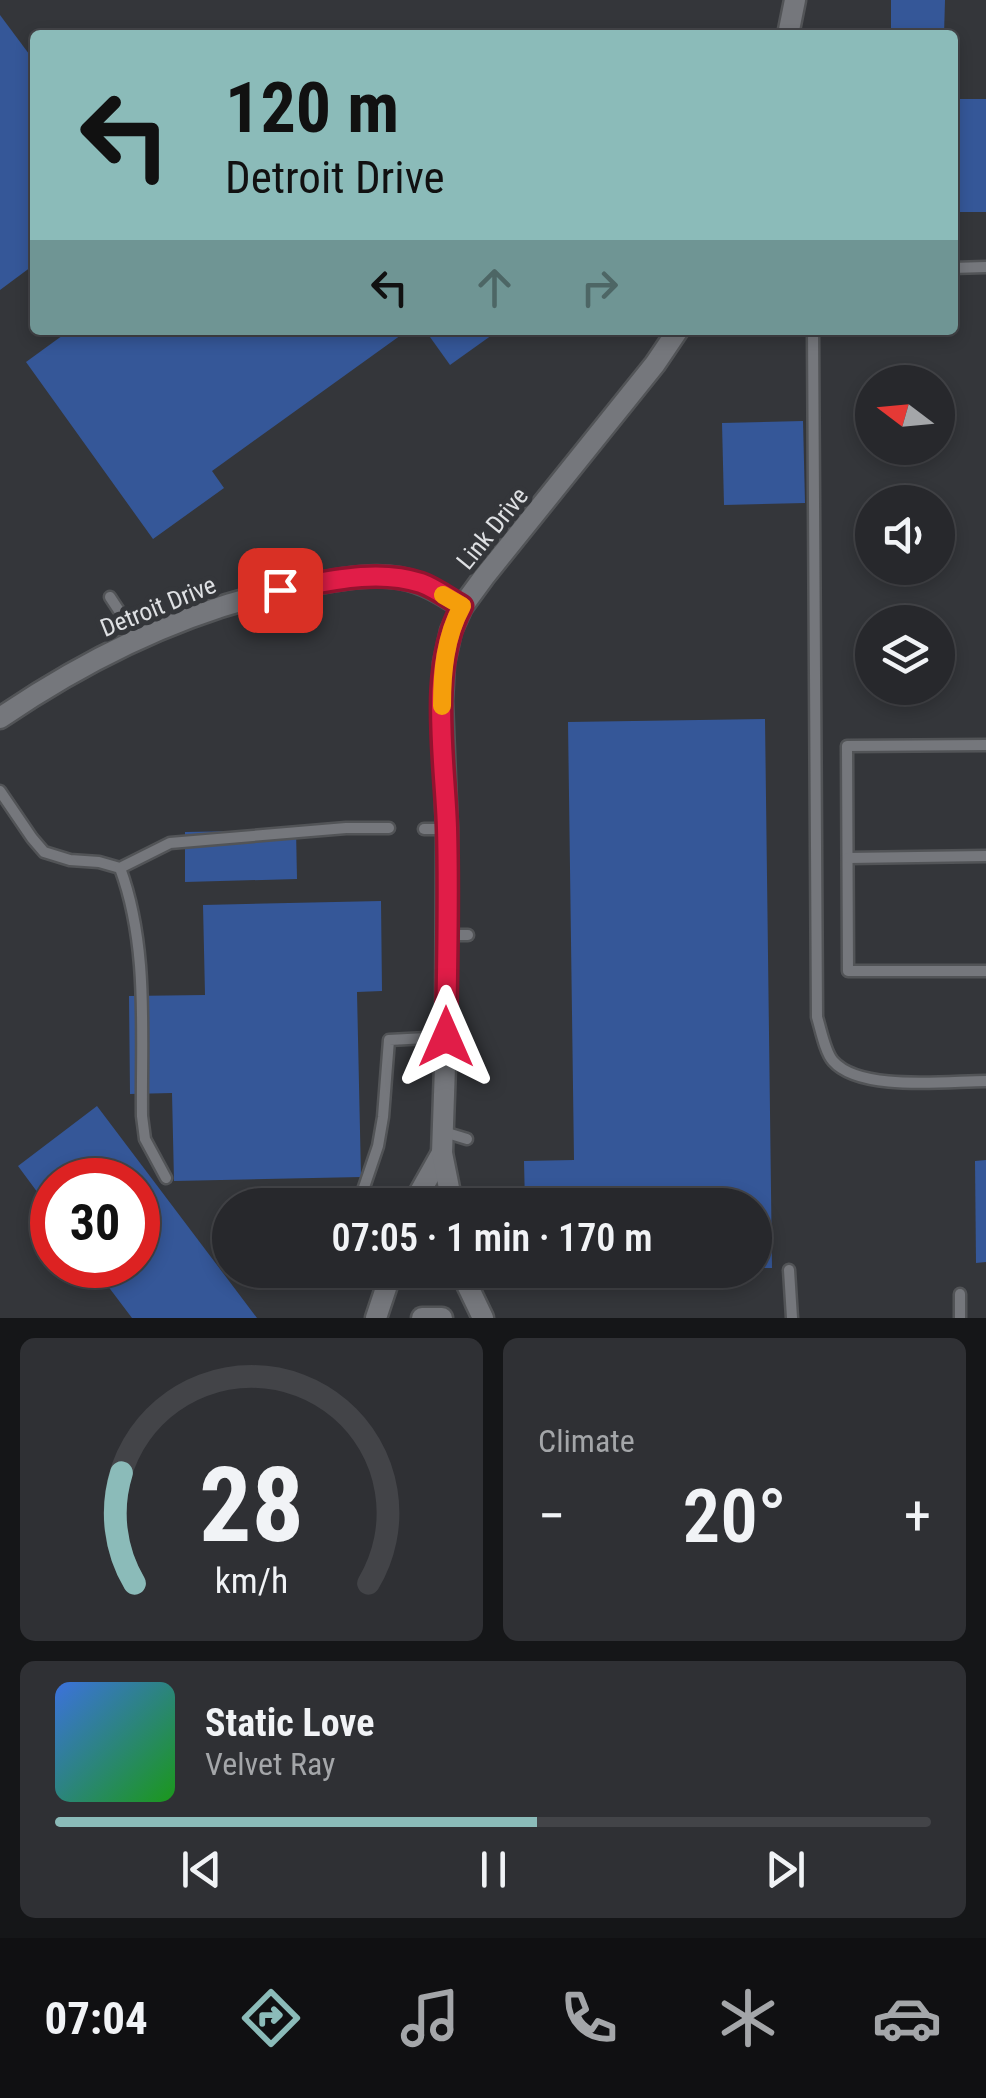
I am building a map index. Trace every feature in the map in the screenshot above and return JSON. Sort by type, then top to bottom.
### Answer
[{"type":"street","points":[[789,30],[795,0]]},
{"type":"street","name":"Link Drive","points":[[449,1188],[443,1143],[446,1037],[457,935],[442,716],[451,631],[462,606],[656,364],[675,335]]},
{"type":"street","name":"Detroit Drive","points":[[0,718],[70,672],[137,638],[243,600],[299,587],[385,576],[419,582],[462,606]]},
{"type":"street","name":"Link Drive","points":[[422,1188],[443,1143]]},
{"type":"street","points":[[376,1318],[386,1288]]},
{"type":"street","points":[[469,1288],[483,1318]]},
{"type":"street","points":[[422,1318],[442,1318]]},
{"type":"lane","points":[[958,268],[986,268]]},
{"type":"lane","points":[[814,335],[817,1017],[831,1060],[853,1076],[878,1082],[986,1081]]},
{"type":"lane","points":[[110,597],[137,638]]},
{"type":"lane","points":[[986,744],[847,746],[848,971],[986,971]]},
{"type":"lane","points":[[0,791],[44,852],[120,868],[170,843],[389,828]]},
{"type":"lane","points":[[424,829],[447,830]]},
{"type":"lane","points":[[848,858],[986,856]]},
{"type":"lane","points":[[120,868],[136,921],[145,1139],[166,1178]]},
{"type":"lane","points":[[364,1188],[383,1117],[388,1040],[446,1037]]},
{"type":"lane","points":[[443,1143],[468,1138]]},
{"type":"lane","points":[[789,1270],[792,1318]]},
{"type":"lane","points":[[960,1294],[960,1318]]},
{"type":"building","points":[[891,0],[945,0],[944,30],[891,30]]},
{"type":"building","points":[[0,15],[30,55],[30,268],[0,290]]},
{"type":"building","points":[[958,99],[986,99],[986,212],[958,212]]},
{"type":"building","points":[[63,335],[401,335],[212,471],[224,488],[153,539],[26,362]]},
{"type":"building","points":[[429,335],[492,335],[450,365]]},
{"type":"building","points":[[803,421],[805,503],[724,505],[722,423]]},
{"type":"building","points":[[765,719],[771,1188],[525,1188],[524,1161],[574,1160],[568,722]]},
{"type":"building","points":[[296,830],[297,879],[185,882],[185,832]]},
{"type":"building","points":[[381,901],[382,991],[357,992],[361,1177],[174,1181],[172,1093],[130,1094],[129,996],[205,995],[203,905]]},
{"type":"building","points":[[97,1106],[136,1158],[30,1158],[30,1182],[18,1166]]},
{"type":"building","points":[[986,1160],[986,1262],[976,1263],[975,1161]]},
{"type":"building","points":[[160,1189],[212,1258],[212,1288],[234,1288],[257,1318],[132,1318],[109,1288],[160,1288]]},
{"type":"slow traffic","points":[[442,706],[447,646],[462,606],[443,595]]},
{"type":"route","points":[[280,590],[385,576],[419,582],[462,606],[447,646],[442,701],[447,830],[446,1037]]}]
